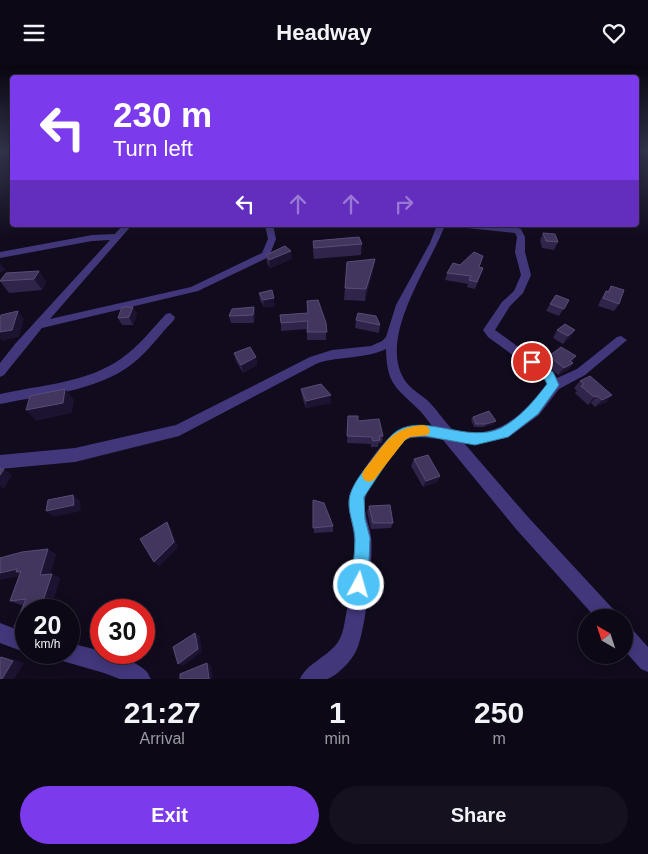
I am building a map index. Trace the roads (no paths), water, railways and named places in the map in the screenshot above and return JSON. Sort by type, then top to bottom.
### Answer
[{"type":"street","points":[[0,372],[126,227]]},
{"type":"street","points":[[40,325],[165,297],[206,284],[266,255],[272,239],[270,227]]},
{"type":"street","points":[[440,227],[434,243],[401,305],[391,338],[394,374],[404,390],[424,405],[446,435],[600,609]]},
{"type":"street","points":[[484,227],[518,231],[521,237],[520,253],[526,275],[518,293],[506,305],[489,330],[492,335],[549,375],[554,385]]},
{"type":"street","points":[[0,255],[92,239],[117,237]]},
{"type":"street","points":[[0,399],[37,393],[116,369],[127,361],[170,317]]},
{"type":"street","points":[[0,462],[75,455],[179,430],[308,363],[332,353],[373,350],[386,344],[391,338]]},
{"type":"street","points":[[311,679],[337,659],[348,646],[355,620],[363,538],[358,519],[357,496],[366,480],[400,436],[409,432],[425,431],[475,439],[504,433],[534,411],[554,385],[581,372],[621,340]]},
{"type":"street","points":[[0,633],[15,639]]},
{"type":"street","points":[[633,645],[648,662]]},
{"type":"street","points":[[80,656],[97,659],[125,669],[140,679]]}]
